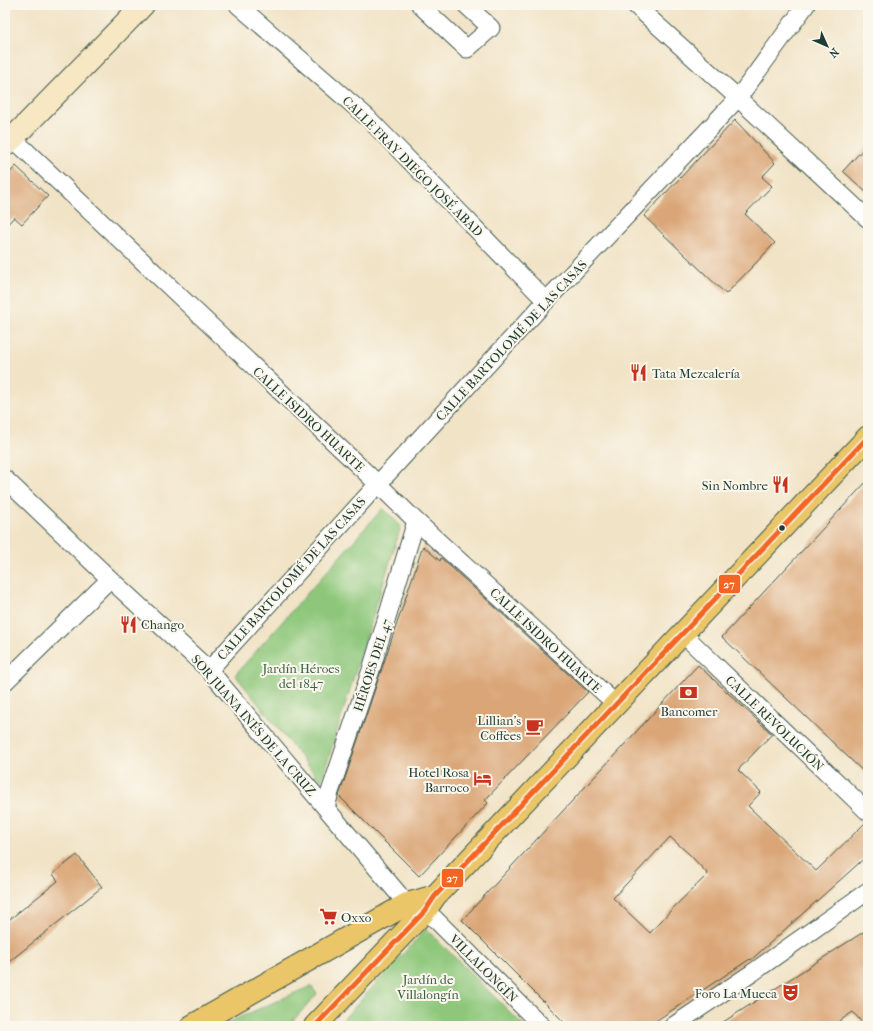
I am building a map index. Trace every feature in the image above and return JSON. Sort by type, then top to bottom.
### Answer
[{"type":"main road","points":[[315,1026],[422,904],[683,634],[868,437]]},
{"type":"main road","points":[[192,1026],[422,904]]},
{"type":"street","points":[[8,138],[143,5]]},
{"type":"street","name":"CALLE FRAY DIEGO JOSÉ ABAD","points":[[238,5],[367,117],[546,301]]},
{"type":"street","points":[[420,5],[467,49],[491,28],[466,5]]},
{"type":"street","points":[[635,5],[868,219]]},
{"type":"street","name":"CALLE BARTOLOMÉ DE LAS CASAS","points":[[209,670],[546,301],[738,98],[806,5]]},
{"type":"street","name":"CALLE ISIDRO HUARTE","points":[[8,138],[416,521],[616,704]]},
{"type":"street","name":"SOR JUANA INÉS DE LA CRUZ","points":[[5,479],[110,579],[209,670],[326,808],[422,904]]},
{"type":"street","name":"HÉROES DEL 47","points":[[326,808],[371,670],[416,521]]},
{"type":"street","points":[[5,682],[110,579]]},
{"type":"street","name":"CALLE REVOLUCIÓN","points":[[683,634],[868,812]]},
{"type":"street","points":[[673,1026],[752,973],[868,891]]},
{"type":"street","name":"VILLALONGÍN","points":[[422,904],[435,919],[542,1026]]},
{"type":"green space","name":"Jardín Héroes del 1847","points":[[383,508],[401,526],[321,782],[235,675]]},
{"type":"green space","name":"Jardín de Villalongín","points":[[426,929],[524,1026],[337,1026]]},
{"type":"green space","points":[[311,986],[317,994],[288,1026],[220,1026]]},
{"type":"building","points":[[735,120],[775,163],[762,177],[772,186],[745,214],[775,243],[726,294],[644,216]]},
{"type":"building","points":[[868,144],[868,194],[843,171]]},
{"type":"building","points":[[16,166],[48,196],[22,224],[14,217],[5,227],[5,178]]},
{"type":"building","points":[[868,480],[868,776],[722,637]]},
{"type":"building","points":[[423,546],[440,561],[441,558],[588,692],[485,800],[488,803],[419,876],[339,796]]},
{"type":"building","points":[[698,665],[772,734],[738,770],[761,792],[748,806],[816,871],[866,822],[868,822],[868,855],[751,960],[750,959],[648,1026],[568,1026],[462,920]],"holes":[[[670,837],[708,874],[650,933],[613,898]]]},
{"type":"building","points":[[77,855],[102,887],[5,965],[5,923],[58,881],[53,874]]},
{"type":"building","points":[[868,929],[868,1026],[865,1026],[853,1012],[832,1026],[717,1026]]},
{"type":"transit line","name":"27","points":[[315,1026],[425,911],[435,896],[868,437]]},
{"type":"place","name":"Tata Mezcalería","points":[[639,373]]},
{"type":"place","name":"Sin Nombre","points":[[781,485]]},
{"type":"place","name":"Chango","points":[[128,624]]},
{"type":"place","name":"Bancomer","points":[[689,692]]},
{"type":"place","name":"Lillian's Coffees","points":[[534,727]]},
{"type":"place","name":"Hotel Rosa Barroco","points":[[482,779]]},
{"type":"place","name":"Oxxo","points":[[328,917]]},
{"type":"place","name":"Foro La Mueca","points":[[790,993]]}]
